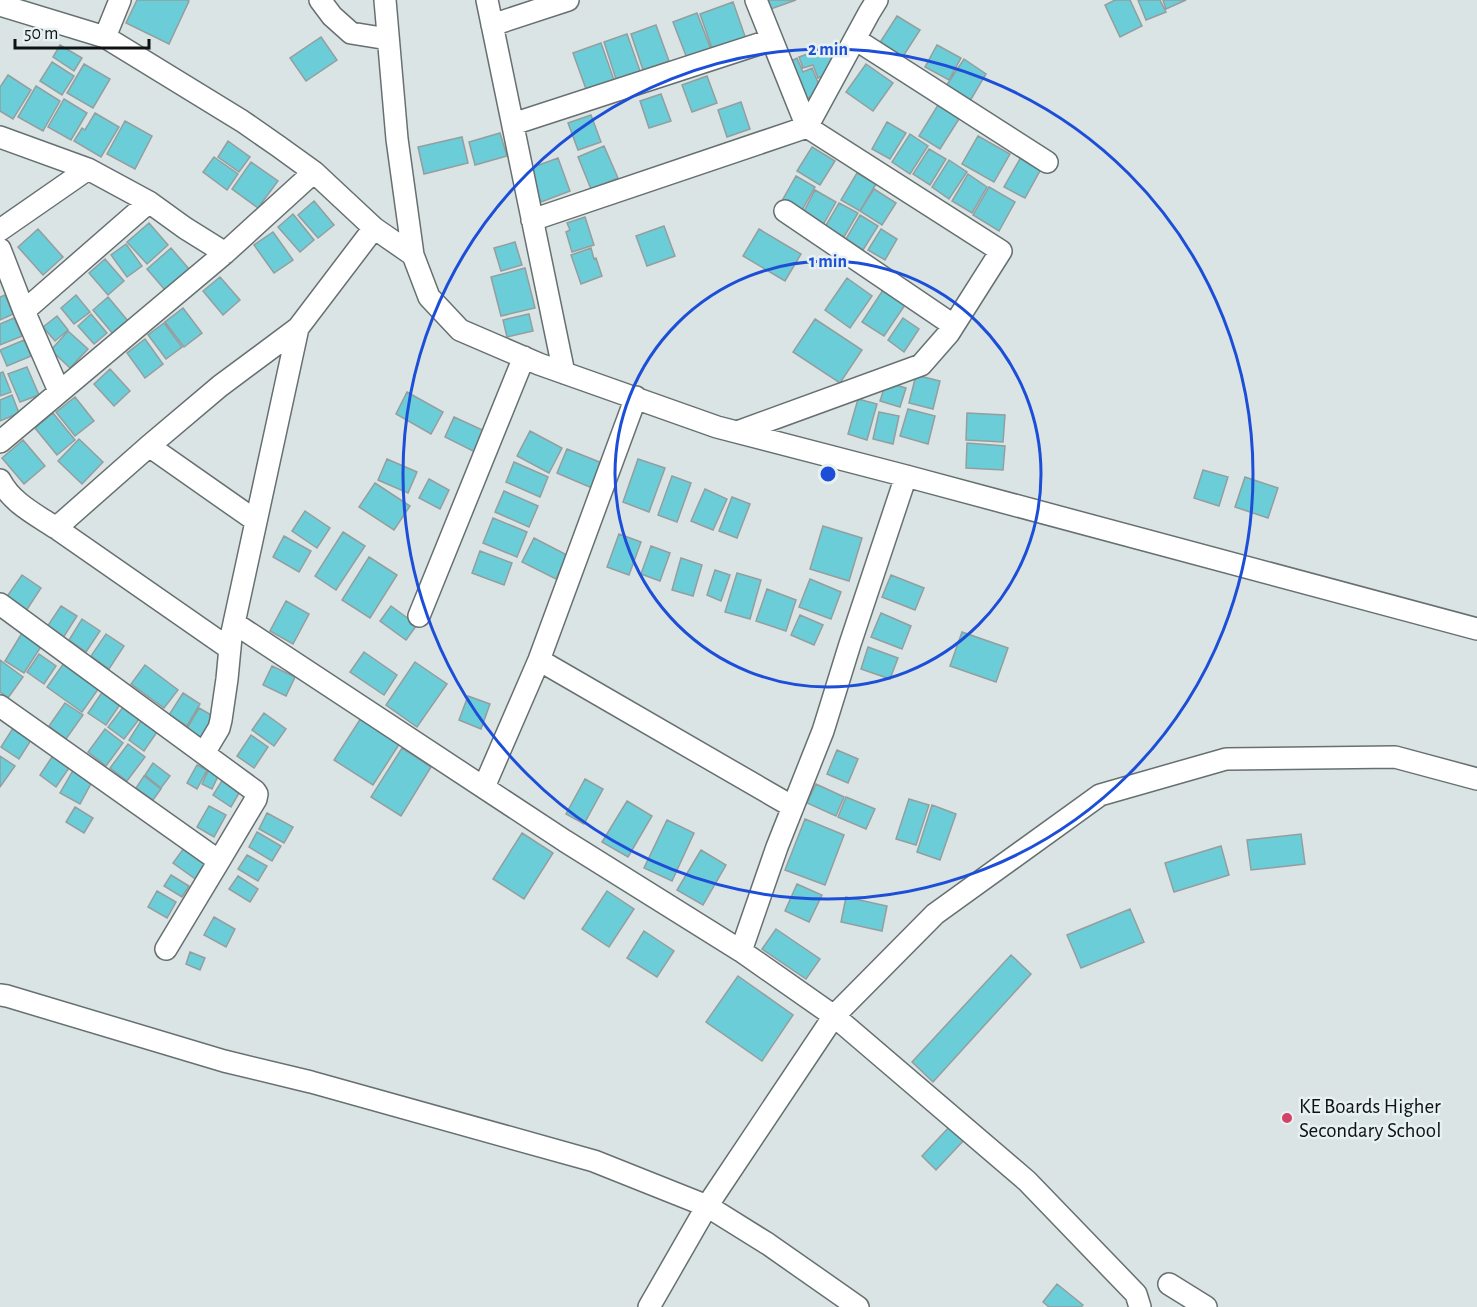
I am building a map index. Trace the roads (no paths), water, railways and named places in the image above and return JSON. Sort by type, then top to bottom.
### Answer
[{"type":"street","points":[[105,37],[120,0]]},
{"type":"street","points":[[320,0],[332,16],[351,33],[388,39]]},
{"type":"street","points":[[385,0],[397,139],[413,255],[429,297],[460,330],[564,373],[717,427],[1477,629]]},
{"type":"street","points":[[487,0],[564,373]]},
{"type":"street","points":[[492,25],[568,0]]},
{"type":"street","points":[[736,432],[921,365],[949,333],[1001,251],[807,127],[756,0]]},
{"type":"street","points":[[532,220],[807,127],[855,39],[870,4]]},
{"type":"street","points":[[0,5],[105,37],[242,121],[314,172],[374,228],[413,255]]},
{"type":"street","points":[[855,39],[1047,162]]},
{"type":"street","points":[[513,124],[771,40]]},
{"type":"street","points":[[0,137],[88,169],[149,202],[225,253]]},
{"type":"street","points":[[0,230],[88,169]]},
{"type":"street","points":[[0,442],[225,253],[314,172]]},
{"type":"street","points":[[24,310],[149,202]]},
{"type":"street","points":[[785,211],[953,325]]},
{"type":"street","points":[[56,528],[220,386],[298,328],[374,228]]},
{"type":"street","points":[[0,249],[59,392]]},
{"type":"street","points":[[204,753],[219,728],[221,720],[234,623],[298,328]]},
{"type":"street","points":[[419,616],[524,357]]},
{"type":"street","points":[[484,787],[539,660],[636,397]]},
{"type":"street","points":[[149,446],[256,521]]},
{"type":"street","points":[[741,951],[777,847],[823,731],[906,476]]},
{"type":"street","points":[[0,480],[17,502],[230,649]]},
{"type":"street","points":[[0,604],[257,794],[166,949]]},
{"type":"street","points":[[234,623],[564,841],[741,951],[834,1016],[1027,1180],[1136,1294],[1140,1307]]},
{"type":"street","points":[[539,660],[793,807]]},
{"type":"street","points":[[0,706],[219,861]]},
{"type":"street","points":[[649,1307],[707,1206],[834,1016],[935,914],[1100,795],[1226,759],[1395,758],[1477,779]]},
{"type":"street","points":[[0,995],[224,1060],[594,1161],[707,1206],[768,1244],[858,1307]]},
{"type":"street","points":[[1169,1284],[1206,1307]]},
{"type":"place","name":"KE Boards Higher Secondary School","points":[[1287,1118]]}]
